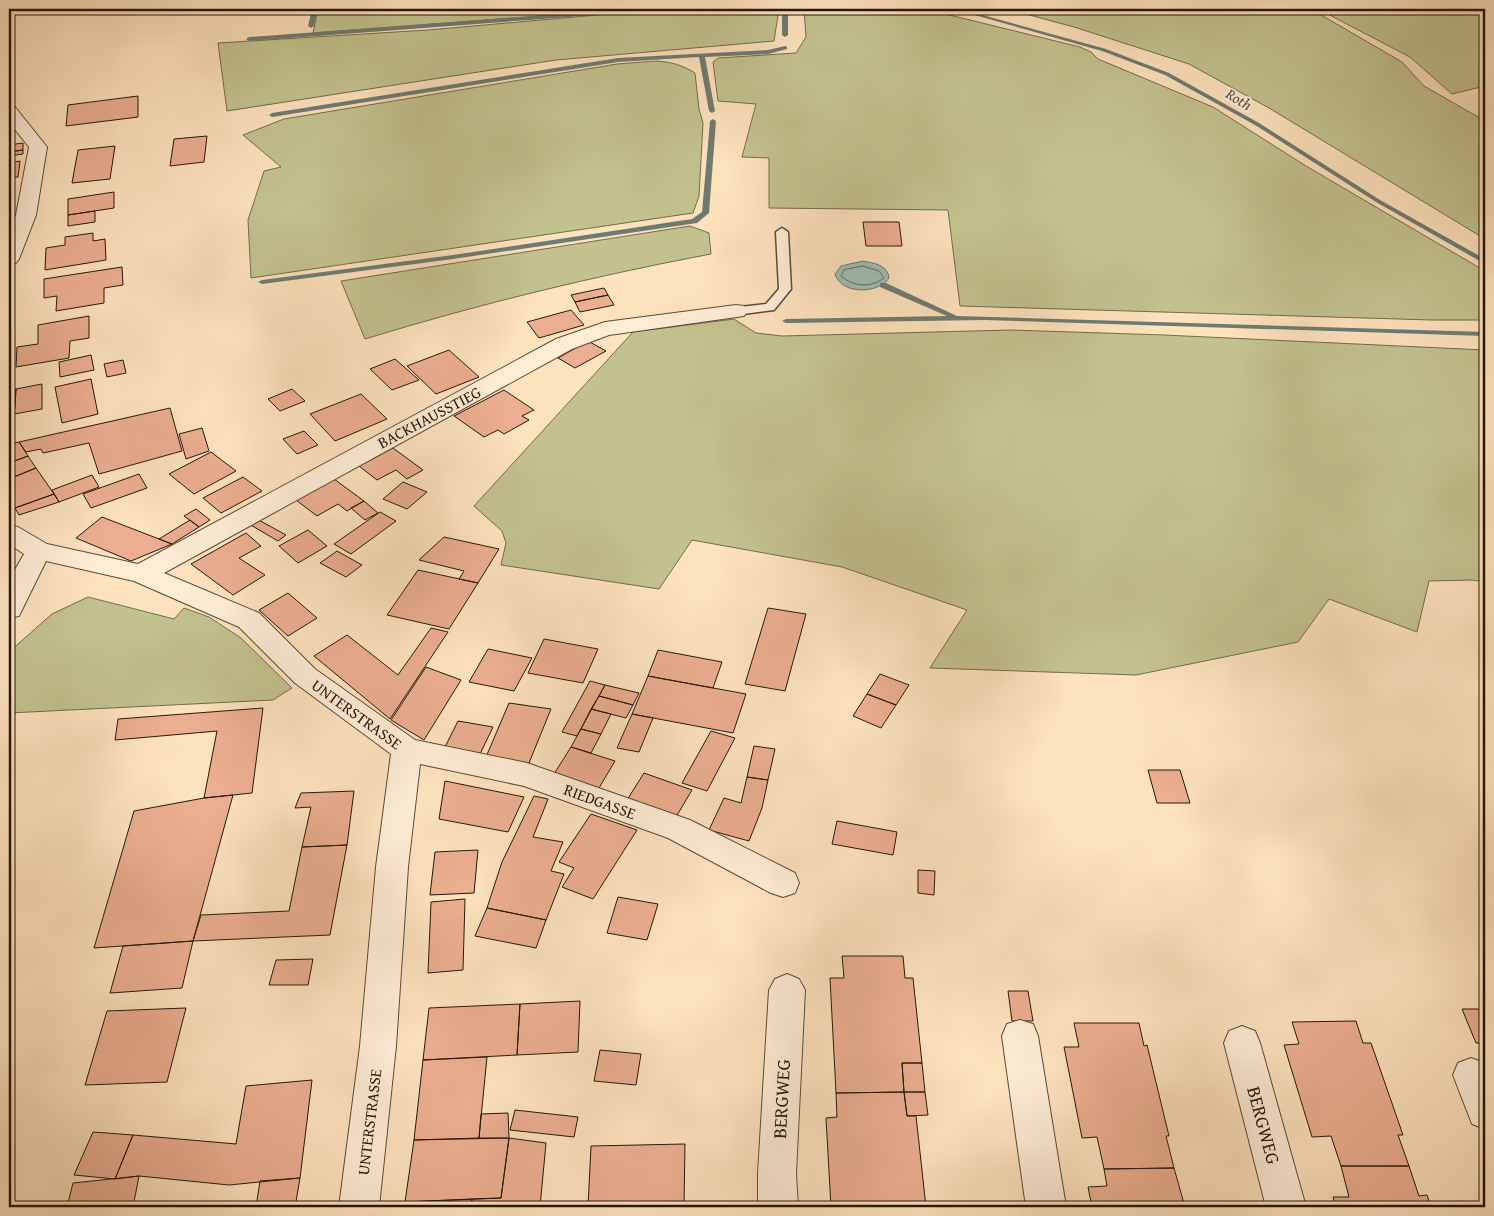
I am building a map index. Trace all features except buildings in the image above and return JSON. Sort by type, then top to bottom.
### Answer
[{"type":"street","points":[[9,112],[38,147],[17,215],[9,259]]},
{"type":"street","name":"BACKHAUSSTIEG","points":[[141,574],[564,344],[605,329],[736,311]]},
{"type":"street","name":"UNTERSTRASSE","points":[[9,533],[39,551],[141,574],[249,620],[305,676],[406,750],[392,867],[378,1046],[359,1207]]},
{"type":"street","points":[[9,609],[24,576],[39,551]]},
{"type":"street","name":"RIEDGASSE","points":[[406,750],[527,775],[679,829],[783,883]]},
{"type":"street","name":"BERGWEG","points":[[778,1207],[777,1173],[787,990]]},
{"type":"street","points":[[1020,1036],[1046,1207]]},
{"type":"street","name":"BERGWEG","points":[[1242,1043],[1286,1207]]},
{"type":"street","points":[[1471,1075],[1485,1110]]},
{"type":"lane","points":[[736,311],[770,307],[785,289],[782,232]]},
{"type":"shaded area","points":[[318,9],[631,9],[313,33]]},
{"type":"shaded area","points":[[665,9],[779,9],[774,41],[556,60],[227,111],[218,43],[428,30]]},
{"type":"shaded area","points":[[804,9],[925,9],[1080,47],[1091,52],[1098,59],[1213,107],[1306,166],[1485,271],[1485,320],[960,306],[948,210],[769,208],[769,158],[742,157],[756,104],[718,101],[713,62],[718,58],[796,53],[806,37]]},
{"type":"shaded area","points":[[1007,9],[1311,9],[1402,62],[1424,86],[1485,121],[1485,239],[1269,108],[1189,64],[1074,27]]},
{"type":"shaded area","points":[[1318,9],[1485,9],[1485,86],[1452,94],[1410,57]]},
{"type":"shaded area","points":[[656,61],[677,64],[695,73],[699,109],[703,123],[699,196],[693,213],[251,278],[248,220],[264,171],[281,167],[243,135],[284,119],[617,64]]},
{"type":"shaded area","points":[[690,226],[709,233],[711,254],[537,292],[365,339],[341,281]]},
{"type":"shaded area","points":[[734,319],[756,333],[782,336],[1010,330],[1485,350],[1485,582],[1472,580],[1429,581],[1417,632],[1329,599],[1298,642],[1136,675],[930,668],[967,610],[842,567],[692,540],[659,589],[501,565],[506,543],[502,531],[474,506],[633,332]]},
{"type":"shaded area","points":[[88,597],[174,619],[184,608],[209,617],[241,638],[292,688],[273,700],[9,713],[9,652],[52,614]]},
{"type":"water","points":[[863,261],[883,267],[889,278],[877,287],[860,290],[845,286],[839,281],[835,274],[841,266]]},
{"type":"waterway","points":[[311,26],[315,9]]},
{"type":"waterway","points":[[249,39],[650,9]]},
{"type":"waterway","points":[[785,9],[785,35]]},
{"type":"waterway","name":"Roth","points":[[956,9],[1104,50],[1167,74],[1257,124],[1378,201],[1485,262]]},
{"type":"waterway","points":[[272,115],[618,60],[768,52],[785,48]]},
{"type":"waterway","points":[[702,56],[712,111]]},
{"type":"waterway","points":[[262,282],[453,257],[694,221],[705,213],[713,121]]},
{"type":"waterway","points":[[883,285],[953,316]]},
{"type":"waterway","points":[[786,321],[985,318],[1485,334]]}]
